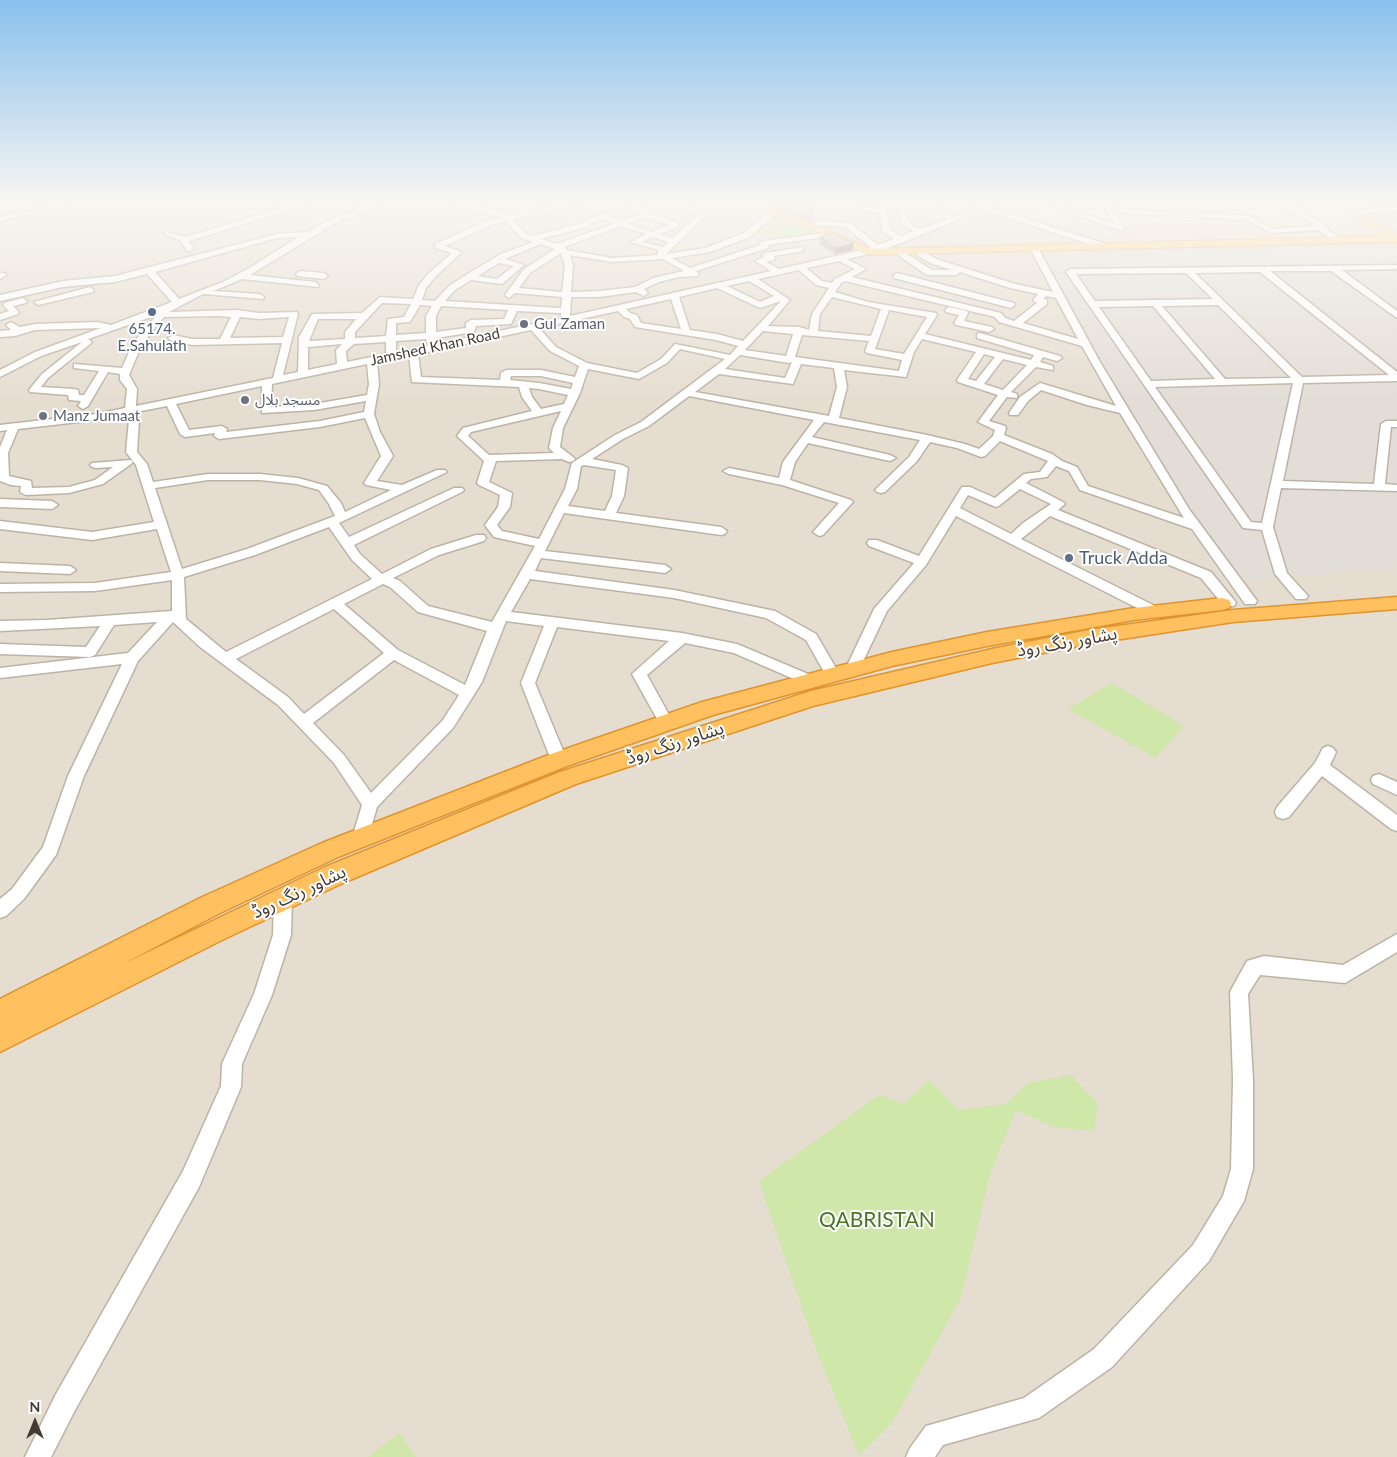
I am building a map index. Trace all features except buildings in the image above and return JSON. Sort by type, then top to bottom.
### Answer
[{"type":"highway","name":"پشاور رنگ روڈ","points":[[0,1013],[210,906],[360,838],[559,760],[709,708],[842,672],[987,639],[1154,611],[1397,588]]},
{"type":"highway","name":"پشاور رنگ روڈ","points":[[0,1038],[283,899],[343,872],[568,778],[810,699],[992,656],[1089,637],[1233,616],[1397,603]]},
{"type":"street","points":[[38,302],[79,291],[128,283],[125,276],[160,268]]},
{"type":"street","points":[[0,374],[38,354],[164,311],[201,292],[226,284],[257,268]]},
{"type":"street","points":[[390,356],[391,321],[406,320],[417,302],[422,287],[440,268]]},
{"type":"street","points":[[431,348],[431,316],[438,303],[452,288],[484,268]]},
{"type":"street","points":[[469,277],[499,282],[516,268]]},
{"type":"street","points":[[495,308],[534,268]]},
{"type":"street","points":[[342,366],[341,350],[350,342],[350,332],[380,300],[513,309],[566,316],[569,268]]},
{"type":"street","points":[[685,268],[714,286],[760,305],[779,296]]},
{"type":"street","points":[[513,290],[566,295],[599,294],[637,289],[656,280],[692,273],[706,268]]},
{"type":"street","points":[[771,268],[778,272]]},
{"type":"street","name":"Jamshed Khan Road","points":[[0,428],[74,420],[170,402],[533,327],[566,316],[620,308],[796,268]]},
{"type":"street","points":[[533,327],[553,349],[584,365],[639,376],[664,361],[678,346],[738,352],[903,375],[907,358],[919,335],[933,315],[886,307],[832,290],[819,283],[801,268]]},
{"type":"street","points":[[813,332],[816,314],[838,281],[839,268],[955,305],[998,315],[1002,320],[1016,324],[1070,349],[1125,411],[1240,602]]},
{"type":"street","points":[[922,268],[930,273],[972,272]]},
{"type":"street","points":[[958,268],[1013,286],[1060,296]]},
{"type":"street","points":[[1045,268],[1060,296],[1070,349]]},
{"type":"street","points":[[1267,527],[1247,525],[1070,272],[1333,268],[1397,315]]},
{"type":"street","points":[[1262,269],[1397,377]]},
{"type":"street","points":[[254,270],[324,276]]},
{"type":"street","points":[[1188,270],[1299,380]]},
{"type":"street","points":[[149,271],[178,303]]},
{"type":"street","points":[[240,276],[314,285]]},
{"type":"street","points":[[897,276],[972,292],[1011,305]]},
{"type":"street","points":[[360,838],[370,804],[448,724],[475,682],[498,622],[527,574],[561,509],[571,489],[579,463],[619,437],[645,424],[717,370],[762,328],[786,300],[750,278]]},
{"type":"street","points":[[0,298],[61,285],[79,291]]},
{"type":"street","points":[[0,318],[15,312],[7,305],[61,292],[61,285]]},
{"type":"street","points":[[637,289],[653,300]]},
{"type":"street","points":[[201,292],[260,296]]},
{"type":"street","points":[[955,305],[972,292]]},
{"type":"street","points":[[1016,324],[1044,302],[1037,300],[1045,293]]},
{"type":"street","points":[[674,296],[686,332]]},
{"type":"street","points":[[1092,304],[1221,302]]},
{"type":"street","points":[[1155,303],[1222,382]]},
{"type":"street","points":[[886,307],[870,351],[907,358]]},
{"type":"street","points":[[620,308],[627,315],[634,317],[638,325],[686,332],[738,352]]},
{"type":"street","points":[[305,344],[430,336],[471,330],[471,323],[508,322],[513,309]]},
{"type":"street","points":[[943,309],[964,313],[959,322],[989,329]]},
{"type":"street","points":[[164,311],[184,322],[237,313],[258,316],[294,314],[286,345],[272,381],[266,411],[314,407],[371,397]]},
{"type":"street","points":[[0,910],[18,894],[50,850],[76,776],[132,658],[174,615],[178,575],[141,464],[131,452],[134,420],[130,410],[132,389],[125,380],[126,372],[138,344],[164,311]]},
{"type":"street","points":[[224,341],[237,313]]},
{"type":"street","points":[[303,374],[302,354],[305,344],[304,337],[316,316],[363,316]]},
{"type":"street","points":[[0,318],[16,329],[16,331]]},
{"type":"street","points":[[967,347],[1002,320]]},
{"type":"street","points":[[184,322],[169,341],[224,341],[286,345]]},
{"type":"street","points":[[1,336],[35,327],[88,325],[112,328]]},
{"type":"street","points":[[762,328],[799,330],[874,339]]},
{"type":"street","points":[[717,370],[789,382],[799,330]]},
{"type":"street","points":[[919,335],[1050,368]]},
{"type":"street","points":[[980,336],[1040,353],[1070,349]]},
{"type":"street","points":[[83,338],[89,340],[76,348],[45,376],[34,390],[74,392],[73,398],[88,398]]},
{"type":"street","points":[[234,350],[286,345]]},
{"type":"street","points":[[1014,413],[1024,399],[1040,386],[1050,368],[1070,349]]},
{"type":"street","points":[[982,351],[962,380],[1024,399]]},
{"type":"street","points":[[413,352],[416,380],[505,383],[574,393]]},
{"type":"street","points":[[687,393],[927,438],[961,446],[981,454],[998,437],[1001,428],[983,422],[1005,394],[1034,364],[1040,353]]},
{"type":"street","points":[[978,385],[1000,356]]},
{"type":"street","points":[[372,360],[374,384],[369,414],[375,432],[387,456],[370,483],[403,489]]},
{"type":"street","points":[[584,365],[569,406],[558,428],[554,448],[564,456],[579,463],[622,468],[618,496],[609,516]]},
{"type":"street","points":[[77,366],[126,372]]},
{"type":"street","points":[[833,420],[842,387],[839,366]]},
{"type":"street","points":[[74,420],[105,369]]},
{"type":"street","points":[[505,383],[506,373],[541,373],[579,381]]},
{"type":"street","points":[[1147,384],[1397,377]]},
{"type":"street","points":[[1299,380],[1267,527],[1281,574],[1301,596]]},
{"type":"street","points":[[523,385],[527,397],[538,412]]},
{"type":"street","points":[[1040,386],[1091,403],[1125,411]]},
{"type":"street","points":[[170,402],[185,434],[222,429],[219,436],[320,424],[369,414]]},
{"type":"street","points":[[564,456],[486,458],[462,436],[467,430],[569,406]]},
{"type":"street","points":[[784,482],[790,462],[821,418]]},
{"type":"street","points":[[1378,487],[1386,424],[1397,424]]},
{"type":"street","points":[[14,425],[1,453],[3,478],[11,482],[27,484],[26,492],[70,490],[99,482],[127,462]]},
{"type":"street","points":[[998,437],[1048,456],[1073,469],[1084,488],[1197,528]]},
{"type":"street","points":[[881,490],[913,459],[927,438]]},
{"type":"street","points":[[805,439],[890,458]]},
{"type":"street","points":[[491,458],[483,484],[506,493],[504,507],[491,525],[498,534],[540,549],[665,569]]},
{"type":"street","points":[[527,574],[674,594],[770,614],[811,637],[842,672],[881,609],[922,562],[966,489],[996,504],[1028,476],[1043,475],[1054,460]]},
{"type":"street","points":[[96,465],[127,462],[143,470]]},
{"type":"street","points":[[729,471],[784,482],[847,502],[820,532]]},
{"type":"street","points":[[0,588],[95,587],[178,575],[250,552],[337,520],[441,472]]},
{"type":"street","points":[[148,486],[208,477],[260,477],[298,481],[323,488],[336,503],[337,520],[346,543],[356,557],[382,579],[395,584],[423,609],[498,622],[552,622],[682,638],[737,649],[810,681]]},
{"type":"street","points":[[1012,539],[1058,504],[1019,484]]},
{"type":"street","points":[[1276,484],[1397,488]]},
{"type":"street","points":[[346,543],[458,490]]},
{"type":"street","points":[[0,503],[52,505]]},
{"type":"street","points":[[561,509],[721,531]]},
{"type":"street","points":[[954,510],[1154,611]]},
{"type":"street","points":[[1049,510],[1206,575],[1240,602]]},
{"type":"street","points":[[0,525],[92,536],[161,525]]},
{"type":"street","points":[[225,659],[434,552],[480,538]]},
{"type":"street","points":[[873,543],[922,562]]},
{"type":"street","points":[[0,568],[30,567],[70,570]]},
{"type":"street","points":[[335,603],[393,652],[468,693]]},
{"type":"street","points":[[0,626],[110,621],[174,615]]},
{"type":"street","points":[[174,615],[225,659],[283,701],[339,759],[370,804]]},
{"type":"street","points":[[0,649],[90,652],[110,621]]},
{"type":"street","points":[[552,622],[528,683],[559,760]]},
{"type":"street","points":[[666,722],[638,674],[682,638]]},
{"type":"street","points":[[304,722],[393,652]]},
{"type":"street","points":[[0,674],[132,658]]},
{"type":"street","points":[[1283,812],[1321,767],[1328,752]]},
{"type":"street","points":[[1321,767],[1397,824]]},
{"type":"street","points":[[1379,780],[1397,789]]},
{"type":"street","points":[[38,1457],[66,1403],[191,1179],[231,1087],[232,1064],[263,995],[282,935],[283,899]]},
{"type":"street","points":[[919,1457],[935,1436],[1030,1409],[1102,1358],[1201,1254],[1233,1201],[1242,1169],[1243,1080],[1240,992],[1254,967],[1264,965],[1345,974],[1397,942]]},
{"type":"shaded area","points":[[0,268],[1397,268],[1397,1457],[0,1457]]},
{"type":"shaded area","points":[[690,268],[734,269],[722,272],[731,279],[712,283]]},
{"type":"shaded area","points":[[1038,268],[1397,268],[1397,568],[1222,583]]},
{"type":"green space","points":[[1112,683],[1184,726],[1156,758],[1068,709]]},
{"type":"green space","name":"QABRISTAN","points":[[1071,1075],[1098,1104],[1094,1131],[1054,1127],[1016,1110],[990,1174],[961,1297],[892,1423],[859,1456],[817,1352],[759,1181],[879,1095],[904,1104],[929,1080],[958,1110],[1006,1104],[1028,1083]]},
{"type":"green space","points":[[399,1433],[416,1457],[368,1457]]},
{"type":"place","name":"65174. E.Sahulath","points":[[152,312]]},
{"type":"place","name":"Gul Zaman","points":[[524,324]]},
{"type":"place","name":"مسجد بلال","points":[[245,400]]},
{"type":"place","name":"Manz Jumaat","points":[[43,416]]},
{"type":"place","name":"Truck Adda","points":[[1069,558]]}]
